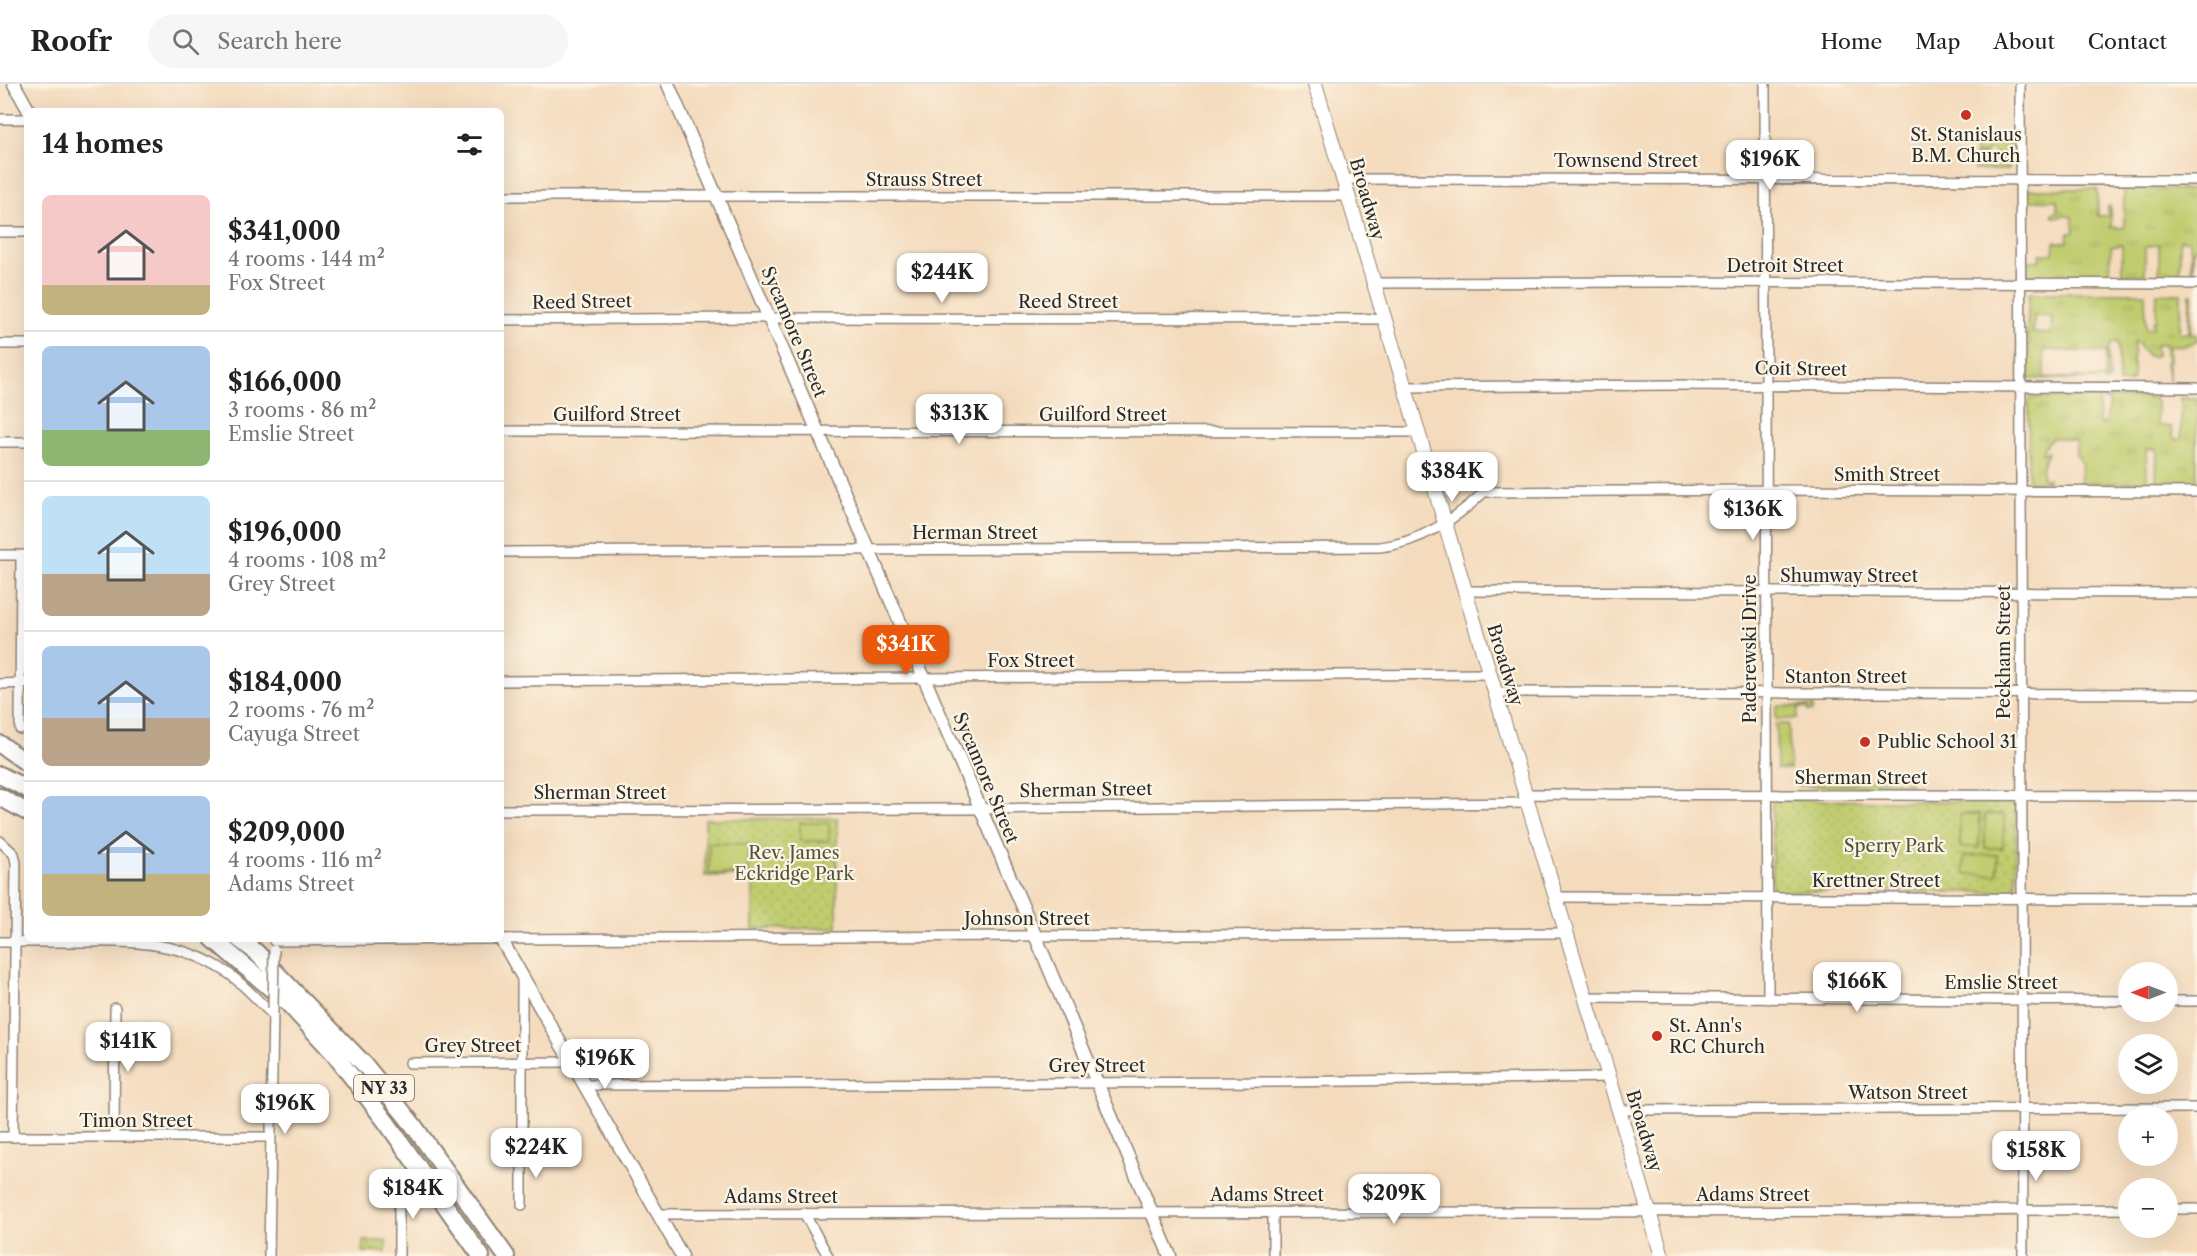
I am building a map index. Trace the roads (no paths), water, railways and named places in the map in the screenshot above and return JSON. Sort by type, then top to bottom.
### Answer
[{"type":"highway","points":[[0,744],[24,761]]},
{"type":"highway","points":[[0,775],[24,787]]},
{"type":"highway","points":[[0,797],[24,810]]},
{"type":"highway","points":[[0,804],[24,811]]},
{"type":"highway","name":"NY 33","points":[[217,942],[289,1004],[332,1051],[387,1123],[478,1252]]},
{"type":"highway","name":"NY 33","points":[[243,942],[256,952],[364,1064],[414,1126],[506,1256]]},
{"type":"main road","name":"Broadway","points":[[1315,84],[1662,1256]]},
{"type":"street","points":[[14,84],[27,108]]},
{"type":"street","name":"Sycamore Street","points":[[669,84],[816,431],[1035,935],[1170,1256]]},
{"type":"street","name":"Paderewski Drive","points":[[1765,84],[1768,999]]},
{"type":"street","name":"Peckham Street","points":[[2020,84],[2023,1256]]},
{"type":"street","points":[[0,119],[24,119]]},
{"type":"street","name":"Townsend Street","points":[[1342,179],[2197,180]]},
{"type":"street","name":"Strauss Street","points":[[504,196],[1348,196]]},
{"type":"street","points":[[0,232],[24,231]]},
{"type":"street","name":"Detroit Street","points":[[1373,283],[2197,284]]},
{"type":"street","name":"Reed Street","points":[[504,320],[1384,319]]},
{"type":"street","points":[[0,344],[24,344]]},
{"type":"street","name":"Coit Street","points":[[1404,387],[1766,385],[2020,389],[2197,388]]},
{"type":"street","name":"Guilford Street","points":[[504,431],[1417,432]]},
{"type":"street","points":[[0,442],[24,442]]},
{"type":"street","name":"Smith Street","points":[[1444,523],[1460,513],[1484,492],[1766,490],[2197,492]]},
{"type":"street","name":"Herman Street","points":[[504,552],[1380,547],[1404,542],[1444,523]]},
{"type":"street","points":[[0,555],[24,555],[24,683],[20,729]]},
{"type":"street","name":"Shumway Street","points":[[1464,591],[2197,593]]},
{"type":"street","name":"Fox Street","points":[[504,681],[1489,674]]},
{"type":"street","points":[[0,684],[24,683]]},
{"type":"street","name":"Stanton Street","points":[[1494,692],[2197,694]]},
{"type":"street","name":"Sherman Street","points":[[504,810],[980,808],[1767,795],[2197,796]]},
{"type":"street","points":[[0,841],[14,854],[16,863],[13,1137]]},
{"type":"street","name":"Krettner Street","points":[[1555,897],[2197,899]]},
{"type":"street","name":"Johnson Street","points":[[504,939],[1566,933]]},
{"type":"street","points":[[0,942],[24,942]]},
{"type":"street","points":[[137,942],[196,955],[226,972],[273,1011]]},
{"type":"street","name":"Johnson Street","points":[[274,943],[328,942]]},
{"type":"street","points":[[503,942],[682,1256]]},
{"type":"street","points":[[269,1256],[274,943]]},
{"type":"street","points":[[522,974],[522,1205]]},
{"type":"street","name":"Emslie Street","points":[[1585,998],[2118,1000]]},
{"type":"street","points":[[2178,1001],[2197,1001]]},
{"type":"street","points":[[114,1137],[115,1008]]},
{"type":"street","name":"Grey Street","points":[[410,1063],[572,1062]]},
{"type":"street","name":"Grey Street","points":[[585,1085],[1609,1077]]},
{"type":"street","name":"Watson Street","points":[[1619,1110],[2197,1108]]},
{"type":"street","name":"Timon Street","points":[[0,1137],[272,1137]]},
{"type":"street","points":[[399,1184],[399,1256]]},
{"type":"street","name":"Adams Street","points":[[658,1214],[2118,1209]]},
{"type":"street","points":[[2178,1209],[2197,1209]]},
{"type":"street","points":[[1273,1212],[1273,1256]]},
{"type":"street","points":[[804,1213],[828,1256]]},
{"type":"place","name":"St. Stanislaus B.M. Church","points":[[1966,115]]},
{"type":"place","name":"Public School 31","points":[[1865,742]]},
{"type":"place","name":"St. Ann's RC Church","points":[[1657,1036]]},
{"type":"park label","name":"Sperry Park","points":[[1894,846]]},
{"type":"park label","name":"Rev. James Eckridge Park","points":[[794,863]]}]
